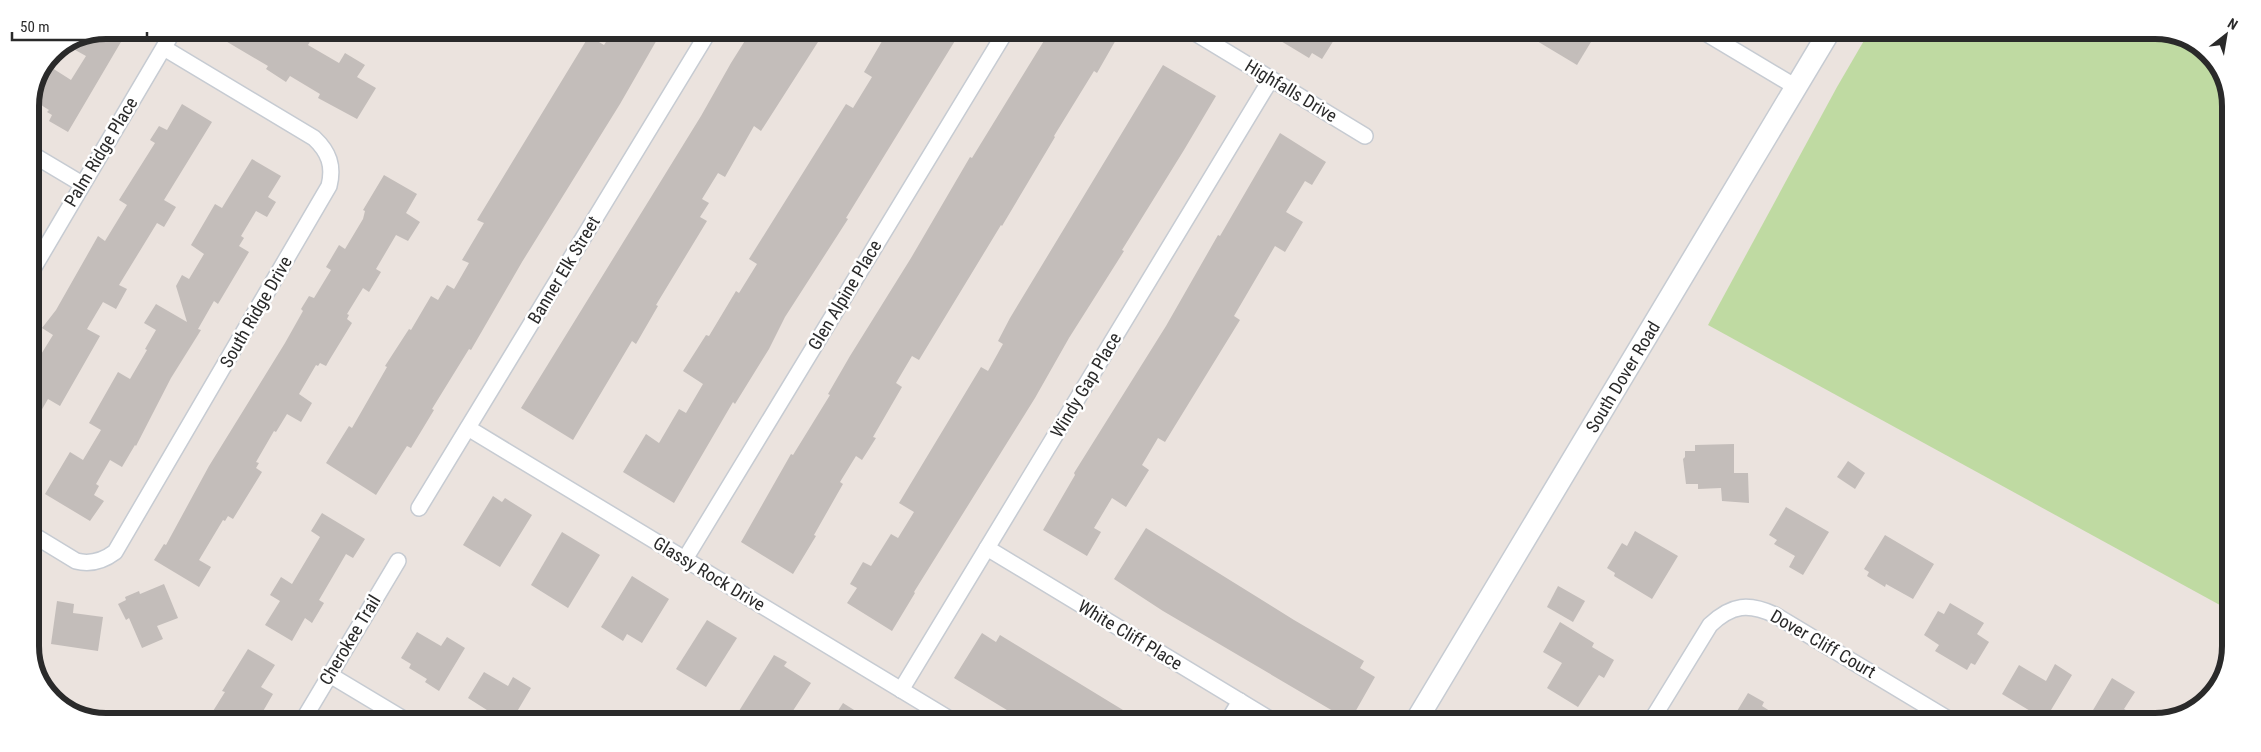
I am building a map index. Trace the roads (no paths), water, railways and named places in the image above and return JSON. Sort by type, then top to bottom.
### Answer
[{"type":"street","name":"Palm Ridge Place","points":[[39,258],[169,39]]},
{"type":"street","name":"Banner Elk Street","points":[[419,508],[704,39]]},
{"type":"street","name":"Glen Alpine Place","points":[[685,559],[1001,39]]},
{"type":"street","name":"Highfalls Drive","points":[[1205,39],[1365,136]]},
{"type":"street","points":[[1716,39],[1796,87]]},
{"type":"street","name":"South Dover Road","points":[[1421,713],[1825,39]]},
{"type":"street","name":"South Ridge Drive","points":[[39,538],[76,561],[84,563],[100,561],[116,552],[329,186],[332,168],[330,161],[327,153],[314,138],[164,48]]},
{"type":"street","name":"Windy Gap Place","points":[[901,690],[1271,79]]},
{"type":"street","points":[[39,158],[82,184]]},
{"type":"street","name":"Glassy Rock Drive","points":[[468,428],[939,713]]},
{"type":"street","name":"White Cliff Place","points":[[987,548],[1260,713]]},
{"type":"street","name":"Cherokee Trail","points":[[307,713],[398,561]]},
{"type":"street","name":"Dover Cliff Court","points":[[1657,713],[1710,625],[1730,610],[1752,607],[1775,615],[1938,713]]},
{"type":"street","points":[[330,675],[393,713]]},
{"type":"street","points":[[1233,713],[1240,701]]}]
